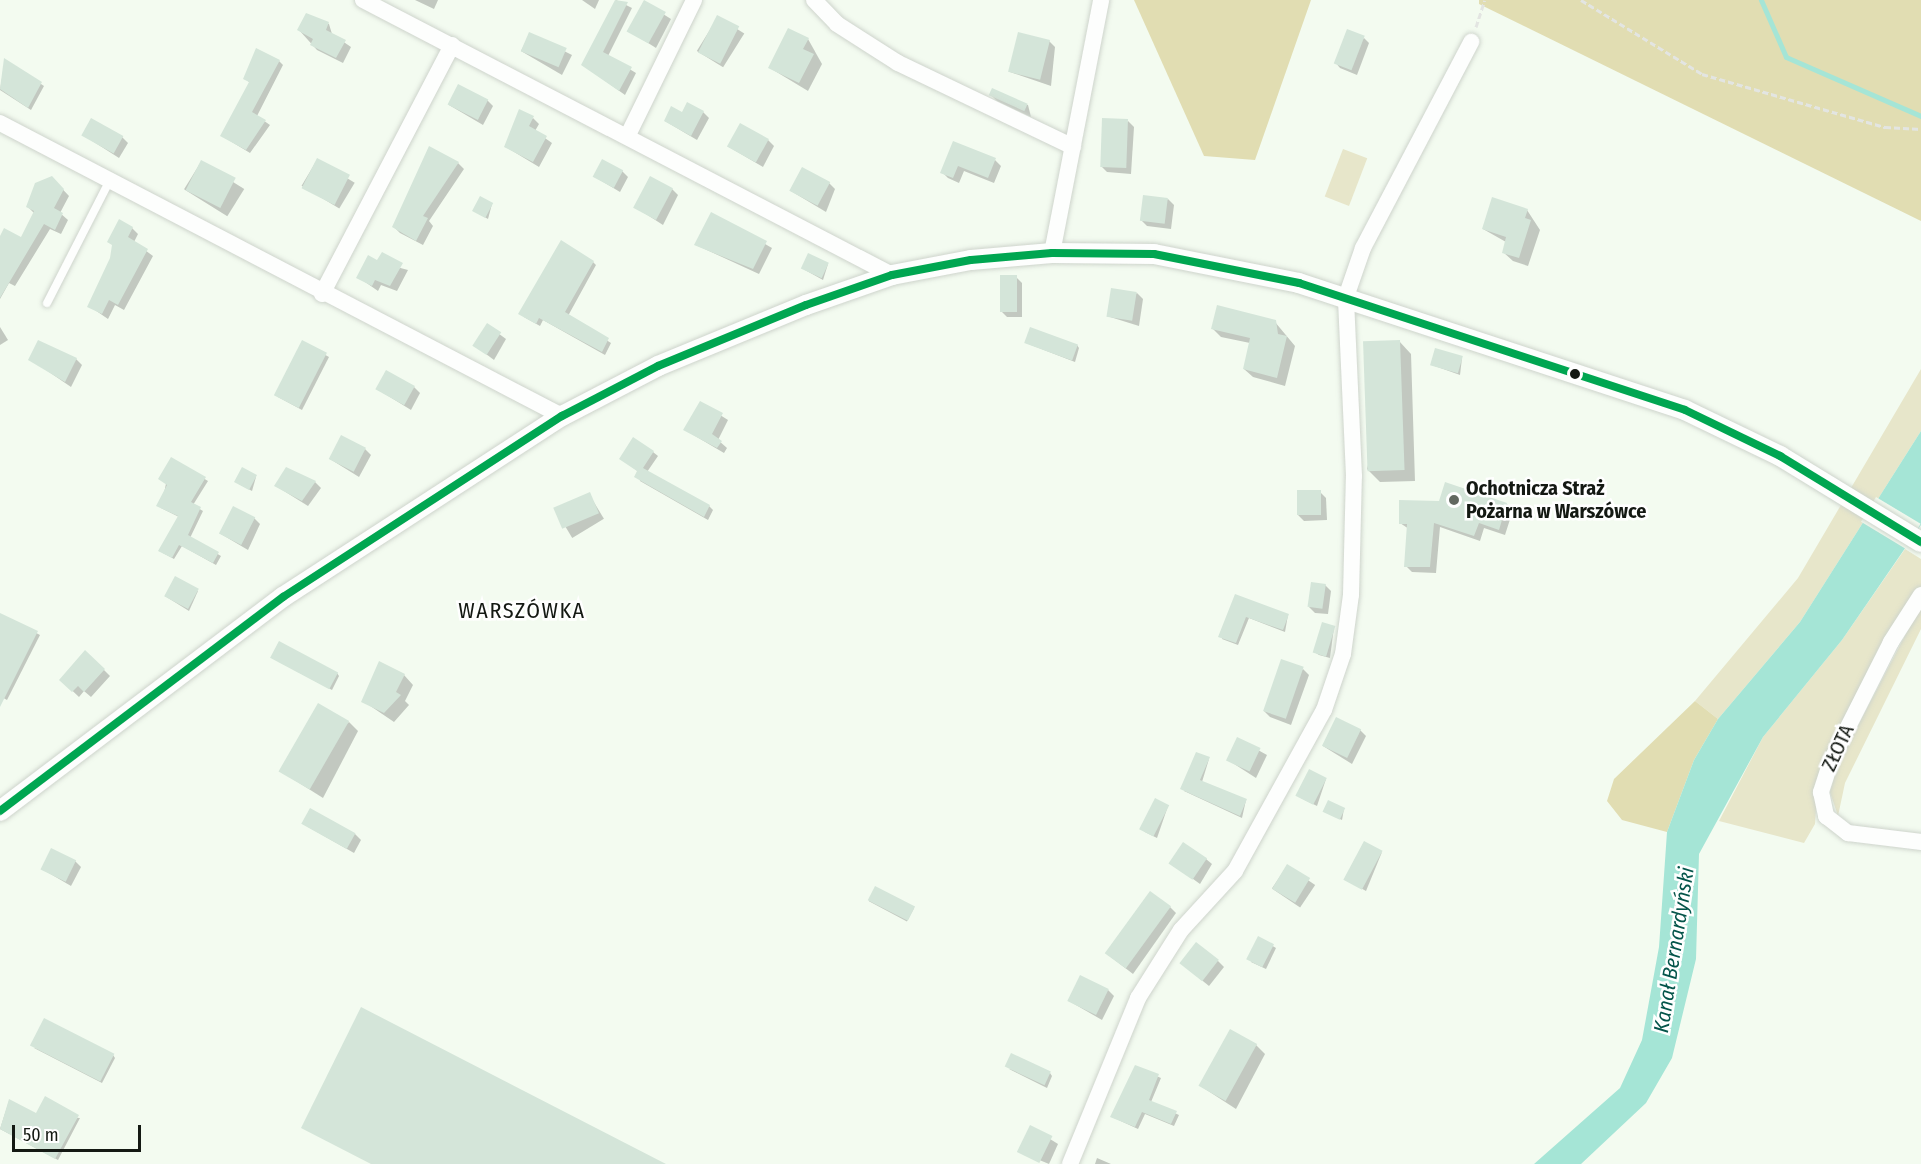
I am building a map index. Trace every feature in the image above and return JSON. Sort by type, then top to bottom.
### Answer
[{"type":"street","points":[[363,0],[628,135],[892,275]]},
{"type":"street","points":[[628,135],[694,0]]},
{"type":"street","points":[[814,0],[837,24],[898,63],[1073,147]]},
{"type":"street","points":[[1052,253],[1101,0]]},
{"type":"street","points":[[1070,1164],[1138,998],[1181,930],[1235,871],[1266,822],[1324,710],[1343,654],[1354,476],[1346,297],[1363,248],[1471,42]]},
{"type":"street","points":[[322,294],[452,45]]},
{"type":"street","points":[[0,123],[322,294],[562,416]]},
{"type":"street","points":[[0,811],[348,552],[562,416],[720,339],[892,275],[1052,253],[1203,260],[1346,297],[1685,410],[1845,494],[1921,542]]},
{"type":"street","name":"ZŁOTA","points":[[1921,595],[1891,642],[1831,761],[1821,792],[1826,816],[1848,833],[1921,842]]},
{"type":"lane","points":[[47,303],[109,182]]},
{"type":"path","points":[[1471,42],[1485,0]]},
{"type":"path","points":[[1581,0],[1702,74],[1886,128],[1921,129]]},
{"type":"green space","points":[[1343,149],[1367,158],[1349,206],[1325,197]]},
{"type":"green space","points":[[1921,369],[1921,431],[1800,622],[1718,719],[1695,701],[1798,578]]},
{"type":"green space","points":[[1905,549],[1921,559],[1921,586],[1818,778],[1815,824],[1804,843],[1719,821],[1763,737],[1842,640]]},
{"type":"green space","points":[[1921,605],[1921,629],[1845,783],[1838,816],[1830,792],[1838,764]]},
{"type":"shaded area","points":[[1134,0],[1311,0],[1255,160],[1204,156]]},
{"type":"shaded area","points":[[1479,0],[1921,0],[1921,221],[1479,4]]},
{"type":"shaded area","points":[[1695,701],[1718,719],[1694,760],[1667,832],[1622,820],[1607,801],[1614,779]]},
{"type":"water","name":"Kanał Bernardyński","points":[[1921,431],[1921,525],[1842,640],[1763,737],[1699,854],[1696,959],[1672,1058],[1646,1103],[1581,1164],[1534,1164],[1620,1088],[1642,1040],[1659,947],[1667,832],[1694,760],[1718,719],[1800,622]]},
{"type":"pier","points":[[1876,497],[1921,524],[1906,549],[1861,522]]},
{"type":"building","points":[[615,0],[628,2],[603,52],[632,67],[619,91],[581,65]]},
{"type":"building","points":[[644,0],[666,12],[648,44],[627,31]]},
{"type":"building","points":[[306,13],[329,22],[326,30],[346,40],[336,58],[310,45],[313,39],[297,30]]},
{"type":"building","points":[[717,15],[739,26],[720,64],[698,52]]},
{"type":"building","points":[[788,28],[809,38],[803,49],[814,54],[799,83],[768,68]]},
{"type":"building","points":[[1347,29],[1365,36],[1351,70],[1334,64]]},
{"type":"building","points":[[529,32],[567,48],[559,67],[521,51]]},
{"type":"building","points":[[1018,32],[1050,40],[1040,80],[1008,72]]},
{"type":"building","points":[[256,48],[280,60],[252,112],[266,120],[246,150],[220,136],[249,82],[243,79]]},
{"type":"building","points":[[4,58],[42,82],[28,108],[0,89]]},
{"type":"building","points":[[458,84],[488,99],[478,120],[448,104]]},
{"type":"building","points":[[992,88],[1028,104],[1024,111],[989,95]]},
{"type":"building","points":[[687,102],[704,111],[691,136],[664,121],[671,106],[682,112]]},
{"type":"building","points":[[519,109],[534,116],[529,126],[547,136],[533,162],[504,147]]},
{"type":"building","points":[[91,118],[123,136],[114,153],[81,135]]},
{"type":"building","points":[[1102,118],[1128,119],[1126,168],[1100,167]]},
{"type":"building","points":[[740,123],[769,139],[756,163],[727,147]]},
{"type":"building","points":[[953,141],[996,158],[988,178],[958,166],[953,178],[940,173]]},
{"type":"building","points":[[429,146],[459,162],[423,216],[428,218],[416,241],[392,227]]},
{"type":"building","points":[[317,158],[350,175],[335,205],[302,188]]},
{"type":"building","points":[[602,159],[623,170],[614,188],[593,177]]},
{"type":"building","points":[[201,160],[236,178],[220,208],[186,190]]},
{"type":"building","points":[[802,167],[830,182],[818,206],[789,191]]},
{"type":"building","points":[[52,176],[64,189],[54,208],[63,213],[55,230],[44,224],[0,298],[0,236],[4,228],[21,237],[34,211],[26,207],[35,183]]},
{"type":"building","points":[[650,176],[673,188],[656,220],[633,208]]},
{"type":"building","points":[[1143,195],[1168,198],[1165,224],[1140,221]]},
{"type":"building","points":[[480,196],[493,203],[485,218],[472,211]]},
{"type":"building","points":[[1492,197],[1528,209],[1525,218],[1531,220],[1519,258],[1502,253],[1506,237],[1482,229]]},
{"type":"building","points":[[711,212],[767,241],[753,269],[694,245]]},
{"type":"building","points":[[119,219],[133,227],[128,237],[148,249],[118,305],[109,300],[102,314],[87,307],[110,258],[112,245],[107,242]]},
{"type":"building","points":[[561,240],[594,261],[565,312],[609,338],[602,352],[539,318],[536,324],[518,314]]},
{"type":"building","points":[[382,252],[403,263],[390,286],[375,280],[372,286],[356,278],[368,255],[377,260]]},
{"type":"building","points":[[808,253],[829,263],[822,278],[801,268]]},
{"type":"building","points":[[1000,275],[1017,275],[1017,312],[1000,312]]},
{"type":"building","points":[[1111,288],[1137,292],[1132,321],[1106,317]]},
{"type":"building","points":[[1217,305],[1276,320],[1278,334],[1287,336],[1277,378],[1243,369],[1250,338],[1211,329]]},
{"type":"building","points":[[487,323],[501,332],[487,355],[472,346]]},
{"type":"building","points":[[1030,327],[1078,344],[1072,360],[1024,343]]},
{"type":"building","points":[[38,340],[77,358],[65,382],[28,360]]},
{"type":"building","points":[[302,340],[327,353],[299,408],[274,395]]},
{"type":"building","points":[[1400,340],[1405,470],[1368,471],[1363,341]]},
{"type":"building","points":[[1435,348],[1463,356],[1458,373],[1430,365]]},
{"type":"building","points":[[386,370],[415,386],[404,405],[375,389]]},
{"type":"building","points":[[700,401],[723,413],[712,434],[722,441],[717,448],[683,430]]},
{"type":"building","points":[[341,435],[366,448],[354,472],[329,459]]},
{"type":"building","points":[[633,437],[654,451],[643,468],[710,505],[704,517],[634,477],[637,471],[619,459]]},
{"type":"building","points":[[171,457],[206,477],[191,502],[201,507],[188,535],[219,552],[213,563],[179,545],[172,558],[158,551],[178,516],[156,506],[167,485],[158,479]]},
{"type":"building","points":[[242,467],[257,475],[249,490],[234,482]]},
{"type":"building","points":[[286,467],[316,481],[302,501],[274,486]]},
{"type":"building","points":[[1445,482],[1507,503],[1499,530],[1479,523],[1474,536],[1434,523],[1430,567],[1404,567],[1407,524],[1399,524],[1399,500],[1439,501]]},
{"type":"building","points":[[1297,490],[1321,490],[1321,515],[1297,515]]},
{"type":"building","points":[[590,492],[599,513],[562,529],[553,508]]},
{"type":"building","points":[[233,506],[255,517],[241,545],[219,534]]},
{"type":"building","points":[[175,576],[199,589],[188,609],[164,596]]},
{"type":"building","points":[[1311,582],[1326,584],[1322,609],[1308,607]]},
{"type":"building","points":[[1235,594],[1289,614],[1283,630],[1246,617],[1236,643],[1218,637]]},
{"type":"building","points":[[0,613],[38,631],[0,707]]},
{"type":"building","points":[[1322,622],[1335,626],[1326,657],[1313,653]]},
{"type":"building","points":[[279,641],[338,672],[329,689],[270,658]]},
{"type":"building","points":[[85,650],[105,669],[84,692],[78,686],[72,692],[59,680]]},
{"type":"building","points":[[1281,659],[1304,667],[1286,719],[1263,711]]},
{"type":"building","points":[[379,661],[405,674],[396,692],[401,695],[384,713],[361,702]]},
{"type":"building","points":[[318,703],[349,721],[310,789],[278,771]]},
{"type":"building","points":[[1336,717],[1361,729],[1347,758],[1322,746]]},
{"type":"building","points":[[1237,737],[1261,748],[1250,772],[1226,761]]},
{"type":"building","points":[[1196,752],[1210,757],[1200,780],[1247,799],[1240,816],[1180,789]]},
{"type":"building","points":[[1309,769],[1327,778],[1313,805],[1295,796]]},
{"type":"building","points":[[1155,798],[1169,805],[1153,836],[1139,829]]},
{"type":"building","points":[[1328,800],[1345,808],[1340,820],[1323,812]]},
{"type":"building","points":[[310,808],[355,833],[347,849],[301,824]]},
{"type":"building","points":[[1364,841],[1383,851],[1362,890],[1343,880]]},
{"type":"building","points":[[1183,842],[1207,858],[1193,880],[1168,864]]},
{"type":"building","points":[[51,848],[76,860],[66,882],[40,870]]},
{"type":"building","points":[[1287,864],[1310,878],[1295,903],[1272,889]]},
{"type":"building","points":[[875,886],[915,906],[908,921],[868,900]]},
{"type":"building","points":[[1150,891],[1171,906],[1126,969],[1105,953]]},
{"type":"building","points":[[1258,936],[1274,944],[1262,967],[1246,959]]},
{"type":"building","points":[[1196,942],[1219,960],[1202,981],[1179,963]]},
{"type":"building","points":[[1080,975],[1109,989],[1096,1015],[1067,1001]]},
{"type":"building","points":[[361,1007],[666,1164],[371,1164],[301,1128]]},
{"type":"building","points":[[44,1018],[114,1054],[100,1081],[30,1046]]},
{"type":"building","points":[[1230,1029],[1257,1044],[1226,1101],[1198,1086]]},
{"type":"building","points":[[1011,1053],[1051,1072],[1045,1085],[1005,1067]]},
{"type":"building","points":[[1135,1065],[1159,1074],[1149,1100],[1177,1111],[1171,1124],[1142,1112],[1135,1127],[1110,1117]]},
{"type":"building","points":[[45,1096],[79,1115],[55,1159],[0,1129],[9,1099],[36,1113]]},
{"type":"building","points":[[1030,1125],[1052,1136],[1039,1163],[1017,1152]]},
{"type":"waterway","points":[[1761,0],[1786,57],[1921,116]]},
{"type":"transit line","points":[[0,811],[283,597],[562,416],[658,366],[806,305],[892,275],[971,260],[1052,253],[1154,254],[1299,283],[1685,410],[1780,456],[1921,542]]},
{"type":"place","name":"Ochotnicza Straż Pożarna w Warszówce","points":[[1454,500]]},
{"type":"district","name":"WARSZÓWKA","points":[[522,611]]}]
